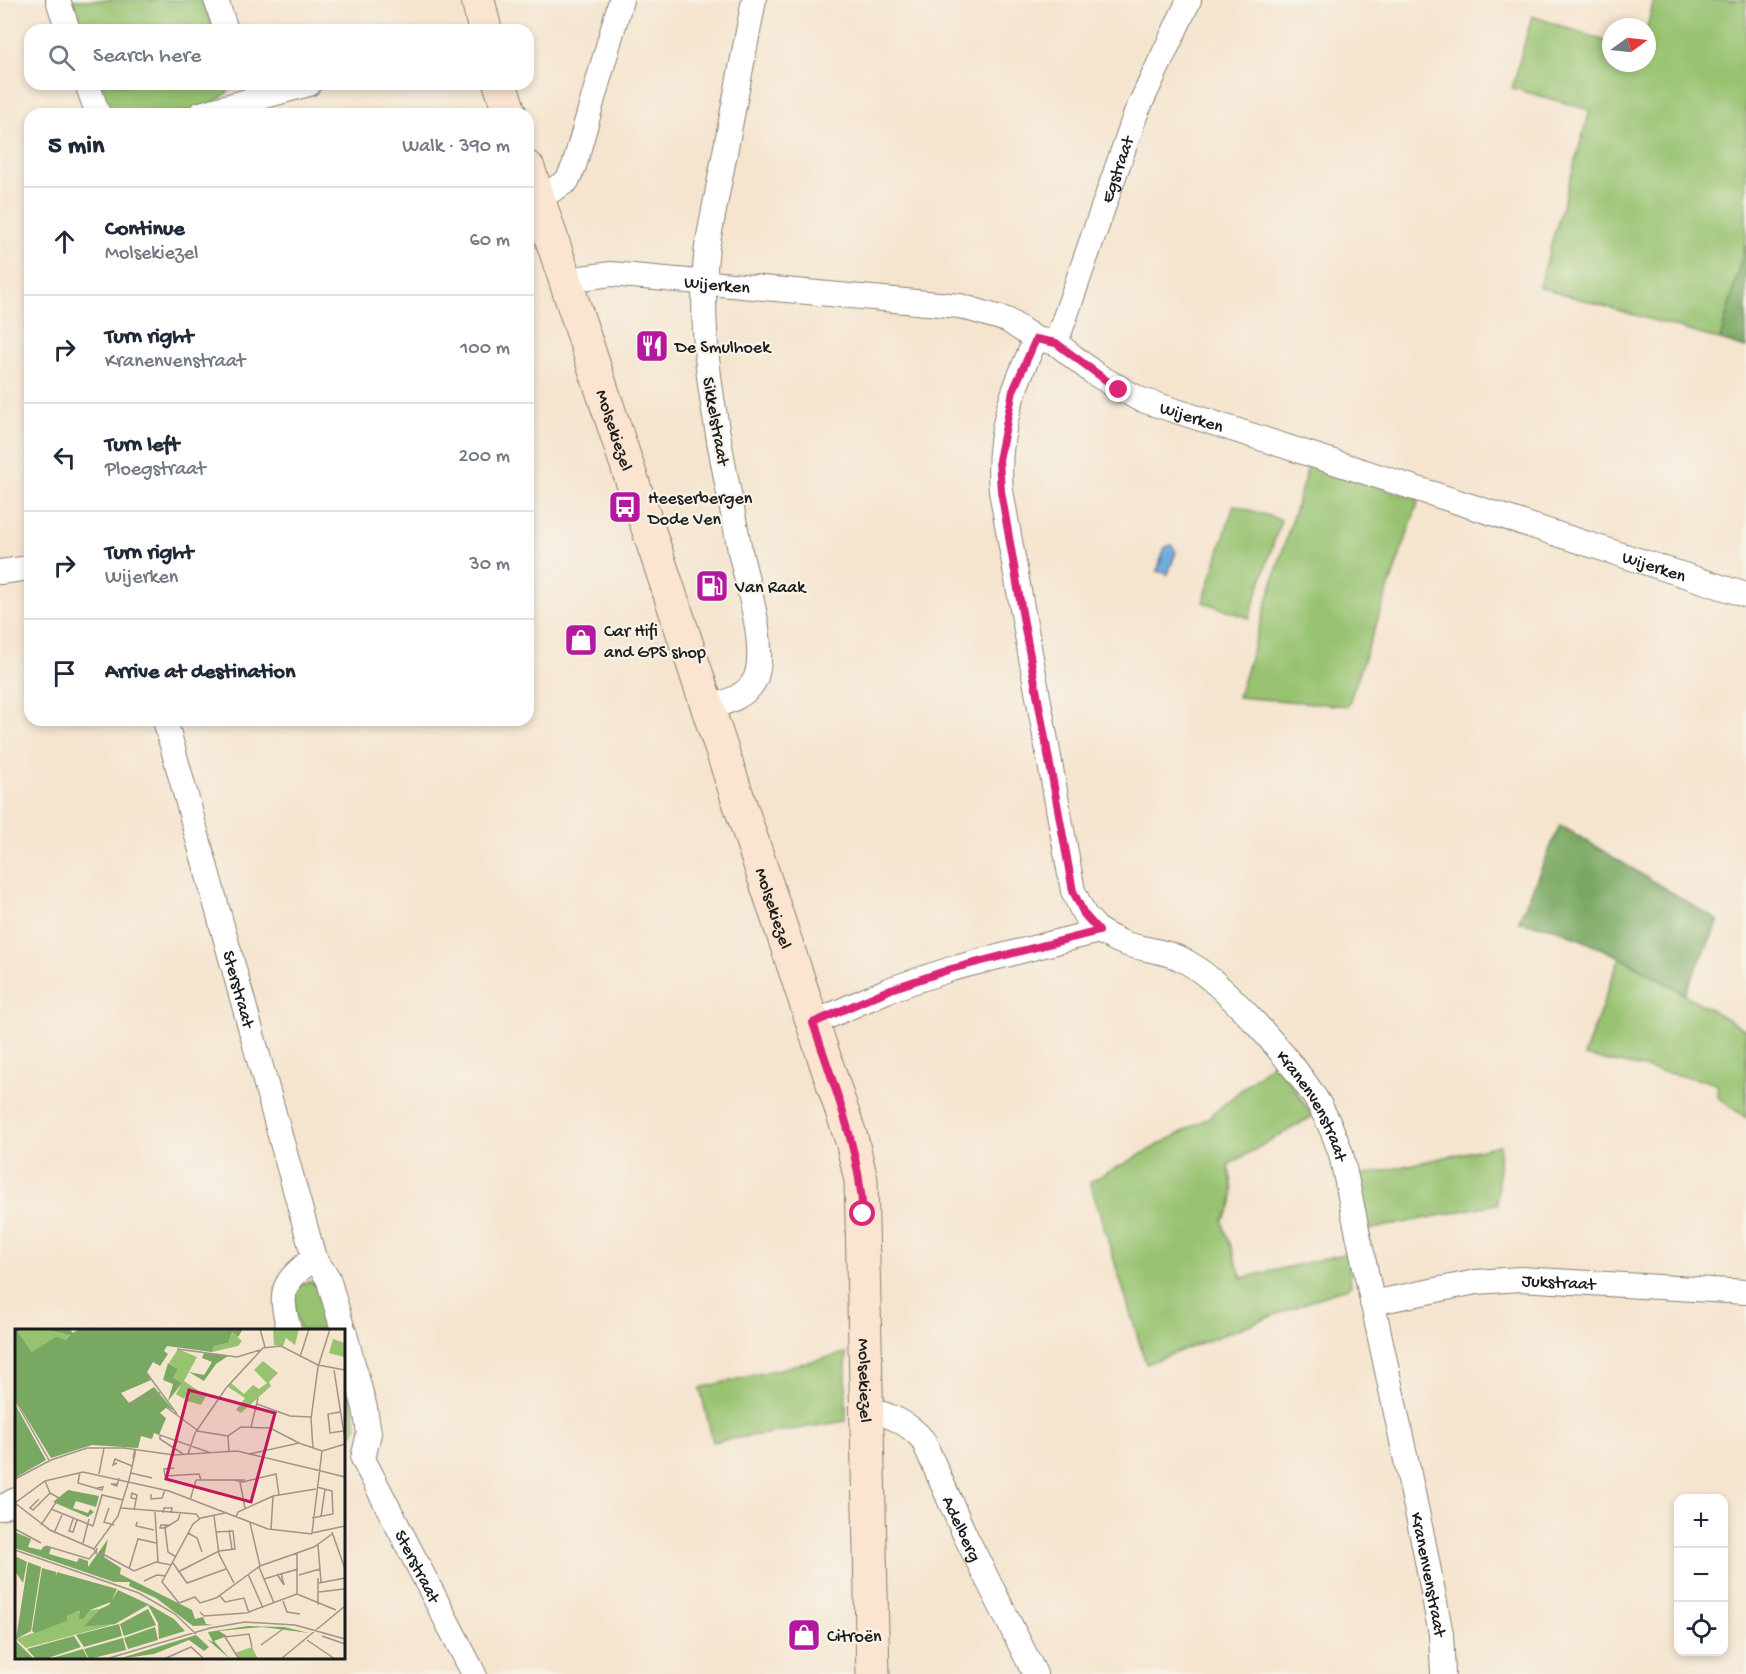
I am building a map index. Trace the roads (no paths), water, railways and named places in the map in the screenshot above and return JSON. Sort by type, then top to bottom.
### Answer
[{"type":"main road","points":[[478,0],[484,24]]},
{"type":"main road","points":[[502,90],[508,108]]},
{"type":"main road","name":"Molsekiezel","points":[[534,187],[852,1141],[861,1180],[873,1674]]},
{"type":"street","points":[[58,0],[66,24]]},
{"type":"street","points":[[216,0],[224,24]]},
{"type":"street","points":[[538,199],[567,181],[574,166],[621,0]]},
{"type":"street","name":"Sikkelstraat","points":[[708,708],[743,694],[756,679],[759,660],[752,606],[709,375],[703,281],[707,248],[754,0]]},
{"type":"street","name":"Egstraat","points":[[1099,931],[1084,914],[1073,891],[1001,491],[999,460],[1013,391],[1046,341],[1136,113],[1189,0]]},
{"type":"street","points":[[89,90],[96,108]]},
{"type":"street","points":[[212,108],[245,91]]},
{"type":"street","name":"Wijerken","points":[[566,280],[611,274],[938,302],[979,310],[1007,320],[1046,341],[1095,374],[1139,399],[1746,595]]},
{"type":"street","points":[[0,572],[24,569]]},
{"type":"street","name":"Sterstraat","points":[[167,726],[314,1258],[328,1278],[342,1329]]},
{"type":"street","points":[[813,1023],[891,989],[951,969],[1099,931]]},
{"type":"street","name":"Kranenvenstraat","points":[[1099,931],[1124,943],[1181,959],[1201,970],[1271,1042],[1317,1101],[1331,1127],[1341,1154],[1425,1545],[1441,1634],[1443,1674]]},
{"type":"street","points":[[289,1329],[282,1300],[286,1283],[314,1258]]},
{"type":"street","name":"Jukstraat","points":[[1372,1303],[1476,1282],[1520,1279],[1746,1292]]},
{"type":"street","name":"Sterstraat","points":[[345,1338],[365,1408],[369,1433],[353,1457],[474,1674]]},
{"type":"street","name":"Adelberg","points":[[867,1409],[888,1414],[914,1429],[923,1440],[965,1535],[1035,1674]]},
{"type":"street","points":[[0,1508],[15,1500]]},
{"type":"water","points":[[1172,545],[1176,552],[1168,574],[1157,571],[1165,547]]},
{"type":"place","name":"De Smulhoek","points":[[652,346]]},
{"type":"place","name":"Heeserbergen Dode Ven","points":[[625,507]]},
{"type":"place","name":"Van Raak","points":[[712,586]]},
{"type":"place","name":"Car Hifi and GPS shop","points":[[581,640]]},
{"type":"place","name":"Citroën","points":[[804,1635]]}]
